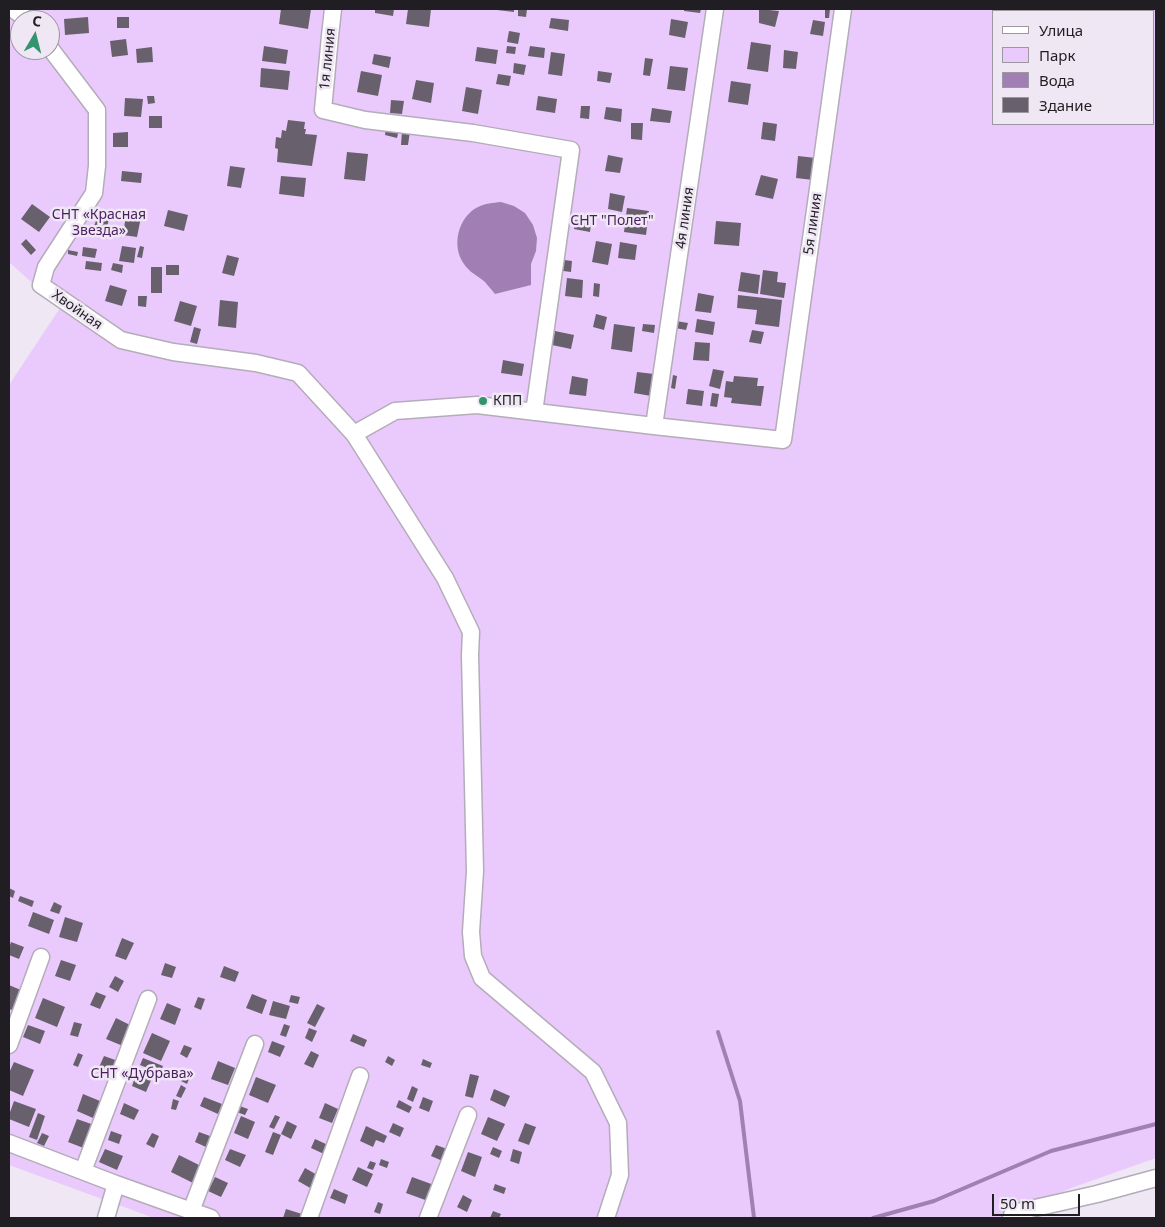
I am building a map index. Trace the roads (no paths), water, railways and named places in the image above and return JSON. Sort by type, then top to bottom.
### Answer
[{"type":"street","name":"1я линия","points":[[333,9],[323,110],[365,120],[473,133],[571,150],[534,412]]},
{"type":"street","name":"4я линия","points":[[654,426],[715,9]]},
{"type":"street","name":"5я линия","points":[[654,426],[783,440],[842,9]]},
{"type":"street","name":"Хвойная","points":[[59,60],[97,110],[94,193],[46,267],[41,285],[121,340],[174,352],[256,362],[298,373],[354,434]]},
{"type":"street","points":[[606,1218],[620,1176],[618,1123],[593,1072],[482,978],[473,956],[471,932],[476,871],[470,664],[471,632],[445,578],[354,434],[394,411],[477,405],[654,426]]},
{"type":"street","points":[[9,1045],[41,957]]},
{"type":"street","points":[[83,1171],[148,999]]},
{"type":"street","points":[[191,1211],[255,1044]]},
{"type":"street","points":[[309,1218],[360,1076]]},
{"type":"street","points":[[428,1218],[468,1115]]},
{"type":"street","points":[[9,1143],[211,1218]]},
{"type":"street","points":[[1011,1218],[1013,1213],[1097,1194],[1156,1178]]},
{"type":"street","points":[[106,1218],[116,1184]]},
{"type":"water","points":[[501,202],[514,206],[525,213],[533,225],[537,238],[536,251],[531,264],[531,285],[495,294],[485,282],[466,267],[460,257],[457,241],[461,225],[471,212],[489,203]]},
{"type":"waterway","points":[[718,1032],[740,1101],[754,1218]]},
{"type":"waterway","points":[[873,1218],[934,1201],[1051,1151],[1156,1124]]},
{"type":"place","name":"КПП","points":[[483,401]]},
{"type":"park label","name":"СНТ \"Полет\"","points":[[612,221]]},
{"type":"park label","name":"СНТ «Красная Звезда»","points":[[99,224]]},
{"type":"park label","name":"СНТ «Дубрава»","points":[[142,1074]]}]
